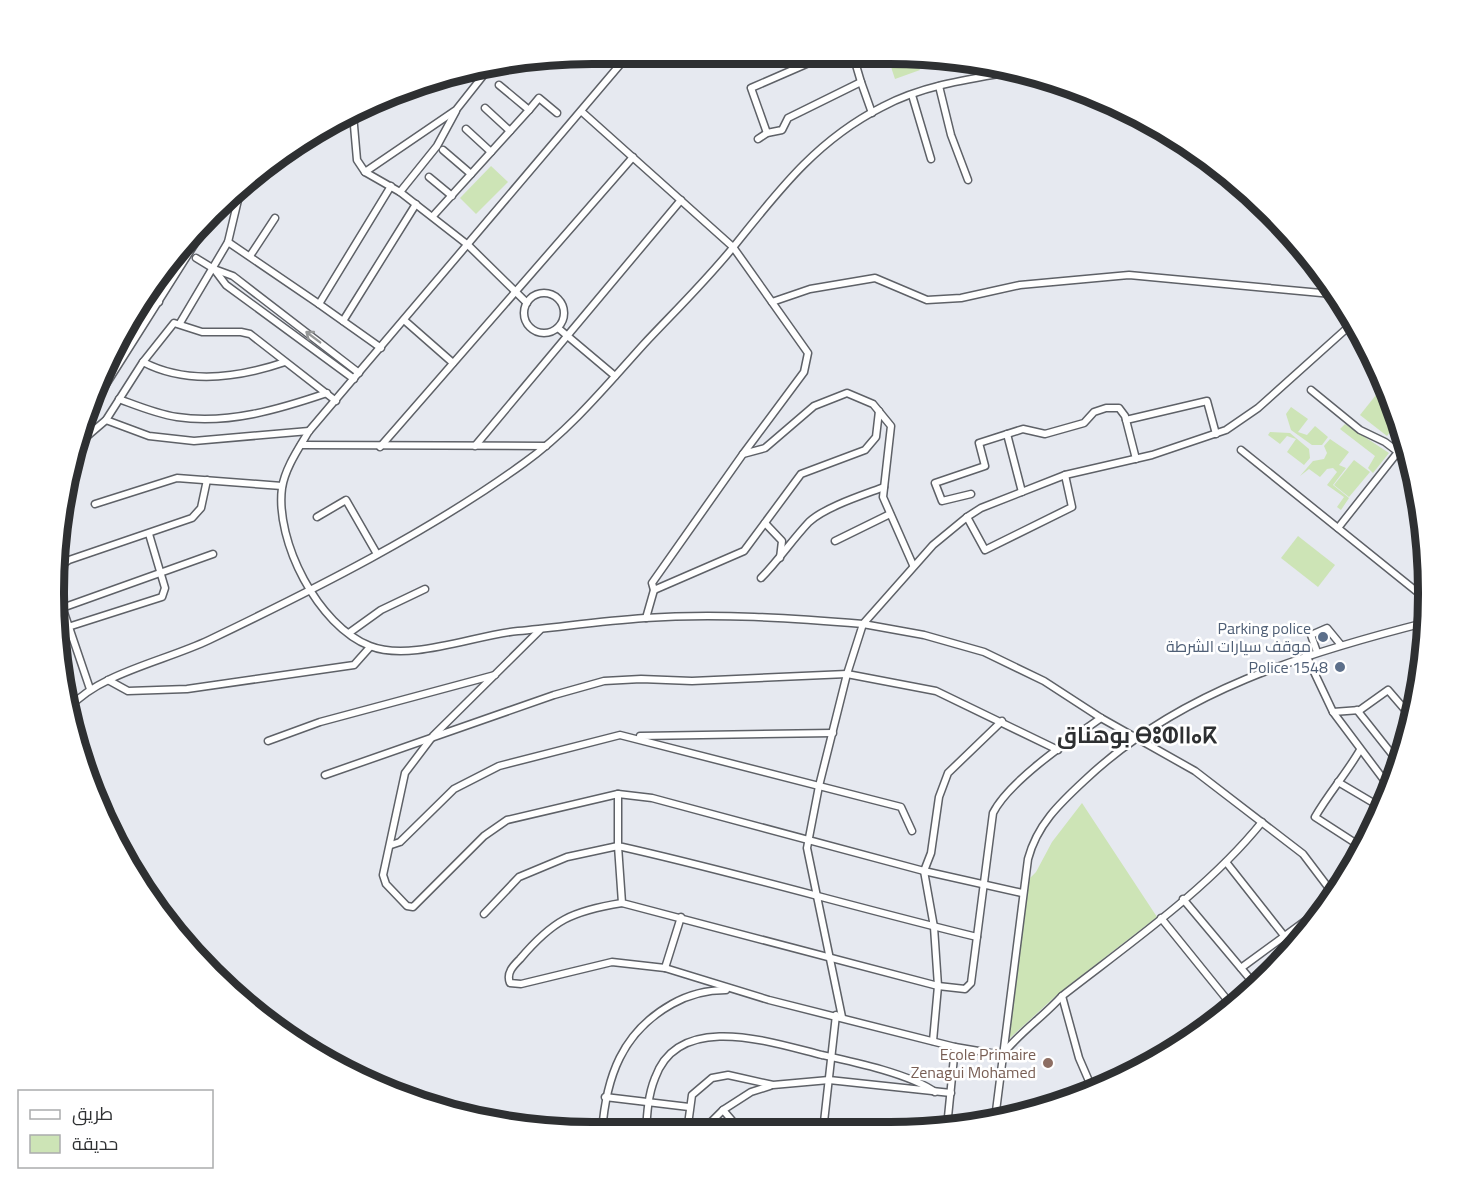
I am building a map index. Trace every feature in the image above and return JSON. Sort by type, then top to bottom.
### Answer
[{"type":"street","points":[[621,64],[309,431],[301,445],[282,486],[283,530],[310,591],[328,614],[349,633],[370,646],[403,651],[518,631],[646,618],[792,618],[863,624],[924,635],[984,652],[1044,681],[1101,718],[1137,736],[1195,771],[1303,854],[1328,888]]},
{"type":"street","points":[[767,133],[751,88],[806,64]]},
{"type":"street","points":[[856,64],[872,113]]},
{"type":"street","points":[[76,701],[90,689],[108,680],[177,655],[310,591],[523,465],[589,407],[733,247],[769,200],[819,147],[872,113],[912,95],[939,86],[991,75]]},
{"type":"street","points":[[400,192],[437,146],[456,110],[483,77]]},
{"type":"street","points":[[758,139],[767,133],[782,130],[788,118],[861,82]]},
{"type":"street","points":[[499,85],[529,110]]},
{"type":"street","points":[[939,86],[951,135],[968,180]]},
{"type":"street","points":[[912,95],[931,159]]},
{"type":"street","points":[[433,216],[539,98],[556,113]]},
{"type":"street","points":[[485,108],[510,131]]},
{"type":"street","points":[[365,172],[456,110]]},
{"type":"street","points":[[581,111],[733,247],[808,352],[804,372],[652,583],[654,590],[646,618]]},
{"type":"street","points":[[354,122],[357,160],[365,172],[400,192],[468,244],[527,303]]},
{"type":"street","points":[[466,129],[491,152]]},
{"type":"street","points":[[443,150],[471,174]]},
{"type":"street","points":[[380,447],[633,157]]},
{"type":"street","points":[[429,177],[452,196]]},
{"type":"street","points":[[319,304],[391,186]]},
{"type":"street","points":[[475,446],[681,200]]},
{"type":"street","points":[[180,323],[214,270],[228,242],[237,203]]},
{"type":"street","points":[[343,321],[416,204]]},
{"type":"street","points":[[250,256],[275,218]]},
{"type":"street","points":[[112,376],[200,241]]},
{"type":"street","points":[[228,242],[381,348]]},
{"type":"street","points":[[192,255],[214,270],[233,276],[359,373]]},
{"type":"street","points":[[214,270],[222,281],[354,379]]},
{"type":"street","points":[[772,302],[810,288],[875,278],[927,300],[961,298],[1020,285],[1129,275],[1325,293]]},
{"type":"street","points":[[537,295],[551,295],[556,298],[563,309],[562,322],[558,327],[546,333],[534,331],[524,315],[527,303],[537,295]]},
{"type":"street","points":[[154,299],[159,302]]},
{"type":"street","points":[[404,320],[453,363]]},
{"type":"street","points":[[91,432],[106,420],[142,363],[170,325],[180,323],[202,332],[246,332],[336,401]]},
{"type":"street","points":[[558,327],[615,376]]},
{"type":"street","points":[[824,1122],[839,1016],[807,848],[819,786],[847,674],[863,624],[913,565],[967,517],[1065,475],[1136,459],[1216,434],[1258,408],[1347,328]]},
{"type":"street","points":[[142,363],[172,375],[205,377],[251,371],[285,362]]},
{"type":"street","points":[[1311,390],[1360,430],[1385,442],[1398,452],[1338,528]]},
{"type":"street","points":[[119,399],[162,414],[201,419],[261,412],[327,393]]},
{"type":"street","points":[[743,454],[765,448],[814,406],[847,393],[873,404],[891,426],[883,497],[913,565]]},
{"type":"street","points":[[1126,420],[1207,401],[1216,434]]},
{"type":"street","points":[[970,494],[942,501],[935,483],[985,466],[979,443],[1023,429],[1045,434],[1084,423],[1094,412],[1106,408],[1119,408],[1126,420],[1136,459]]},
{"type":"street","points":[[654,590],[744,551],[801,474],[865,450],[876,437],[879,411]]},
{"type":"street","points":[[106,420],[149,436],[194,441],[309,431]]},
{"type":"street","points":[[1007,434],[1022,492]]},
{"type":"street","points":[[301,445],[546,446]]},
{"type":"street","points":[[1241,450],[1418,588]]},
{"type":"street","points":[[967,517],[985,550],[1072,507],[1065,475]]},
{"type":"street","points":[[95,504],[177,478],[282,486]]},
{"type":"street","points":[[66,562],[185,521],[197,513],[203,501],[207,480]]},
{"type":"street","points":[[761,578],[780,559],[810,521],[884,487]]},
{"type":"street","points":[[317,517],[346,500],[376,554]]},
{"type":"street","points":[[835,541],[890,514]]},
{"type":"street","points":[[765,523],[782,541],[780,559]]},
{"type":"street","points":[[68,627],[160,598],[165,591],[149,534]]},
{"type":"street","points":[[65,607],[213,554]]},
{"type":"street","points":[[349,633],[381,610],[425,589]]},
{"type":"street","points":[[65,619],[90,689]]},
{"type":"street","points":[[997,1110],[1022,893],[1033,840],[1043,822],[1112,754],[1137,736],[1189,706],[1306,655],[1417,625]]},
{"type":"street","points":[[1317,652],[1311,635],[1327,628],[1341,645]]},
{"type":"street","points":[[540,630],[433,736],[405,774],[383,875],[386,884],[406,906],[413,907],[497,825],[521,816],[618,794],[652,798],[924,871],[1022,893]]},
{"type":"street","points":[[108,680],[128,692],[187,689],[354,665],[370,646]]},
{"type":"street","points":[[1306,655],[1333,712],[1384,780]]},
{"type":"street","points":[[268,741],[320,722],[497,674]]},
{"type":"street","points":[[325,775],[554,695],[604,681],[847,674],[936,691],[1059,750]]},
{"type":"street","points":[[1333,712],[1357,710],[1388,690],[1405,710]]},
{"type":"street","points":[[1357,710],[1392,755]]},
{"type":"street","points":[[1002,1055],[955,1047],[736,990],[665,968],[612,962],[521,984],[510,982],[508,976],[511,968],[541,933],[587,908],[622,903],[938,986],[969,987],[993,813],[999,802],[1059,750],[1101,718]]},
{"type":"street","points":[[933,1041],[938,986],[934,927],[924,871],[931,853],[939,797],[948,772],[1002,721]]},
{"type":"street","points":[[390,845],[400,842],[454,789],[500,766],[620,735],[833,733]]},
{"type":"street","points":[[631,736],[901,807],[912,831]]},
{"type":"street","points":[[1355,843],[1315,819],[1360,750]]},
{"type":"street","points":[[1338,782],[1374,803]]},
{"type":"street","points":[[618,794],[618,846],[622,903]]},
{"type":"street","points":[[1002,1055],[1017,1035],[1051,1009],[1062,996],[1161,918],[1244,847],[1262,822]]},
{"type":"street","points":[[484,914],[519,877],[567,857],[618,846],[721,869],[977,937]]},
{"type":"street","points":[[1226,862],[1288,940]]},
{"type":"street","points":[[1183,899],[1250,979]]},
{"type":"street","points":[[665,968],[681,917]]},
{"type":"street","points":[[1161,918],[1227,999]]},
{"type":"street","points":[[1241,968],[1303,923]]},
{"type":"street","points":[[603,1122],[605,1097],[621,1053],[642,1025],[680,1000],[716,990],[736,990]]},
{"type":"street","points":[[1062,996],[1079,1059],[1089,1082]]},
{"type":"street","points":[[647,1122],[655,1076],[668,1057],[687,1043],[712,1035],[740,1035],[833,1057],[918,1082],[935,1092]]},
{"type":"street","points":[[948,1118],[955,1047]]},
{"type":"street","points":[[687,1122],[688,1107],[692,1095],[711,1078],[728,1075],[773,1085]]},
{"type":"street","points":[[711,1122],[723,1110],[751,1092],[773,1085],[829,1080],[951,1093]]},
{"type":"street","points":[[605,1097],[688,1107]]},
{"type":"street","points":[[723,1110],[733,1122]]},
{"type":"green space","points":[[890,64],[918,66],[920,70],[895,79]]},
{"type":"green space","points":[[491,166],[508,182],[476,214],[460,198]]},
{"type":"green space","points":[[1376,395],[1381,399],[1392,430],[1387,436],[1360,415]]},
{"type":"green space","points":[[1291,407],[1308,419],[1298,432],[1307,435],[1315,426],[1328,437],[1322,445],[1312,445],[1291,430],[1286,414]]},
{"type":"green space","points":[[1345,424],[1389,453],[1373,473],[1368,468],[1375,456],[1340,429]]},
{"type":"green space","points":[[1270,432],[1290,433],[1309,449],[1310,458],[1304,465],[1287,452],[1296,439],[1287,436],[1280,444],[1268,435]]},
{"type":"green space","points":[[1330,439],[1349,452],[1339,465],[1346,468],[1333,485],[1349,498],[1341,510],[1337,507],[1344,497],[1327,485],[1337,472],[1333,468],[1327,469],[1320,477],[1309,469],[1300,476],[1313,461],[1324,459],[1327,453],[1324,446]]},
{"type":"green space","points":[[1354,460],[1370,472],[1349,497],[1334,485]]},
{"type":"green space","points":[[1298,536],[1335,565],[1318,587],[1281,558]]},
{"type":"green space","points":[[1082,803],[1157,917],[1059,993],[1009,1039],[1029,879],[1036,872],[1052,842]]},
{"type":"place","name":"Parking police موقف سيارات الشرطة","points":[[1323,637]]},
{"type":"place","name":"Police 1548","points":[[1340,667]]},
{"type":"place","name":"Ecole Primaire Zenagui Mohamed","points":[[1048,1063]]},
{"type":"district","name":"بوهناق ⴱⵓⵀⵏⵏⴰⴽ","points":[[1137,735]]}]
